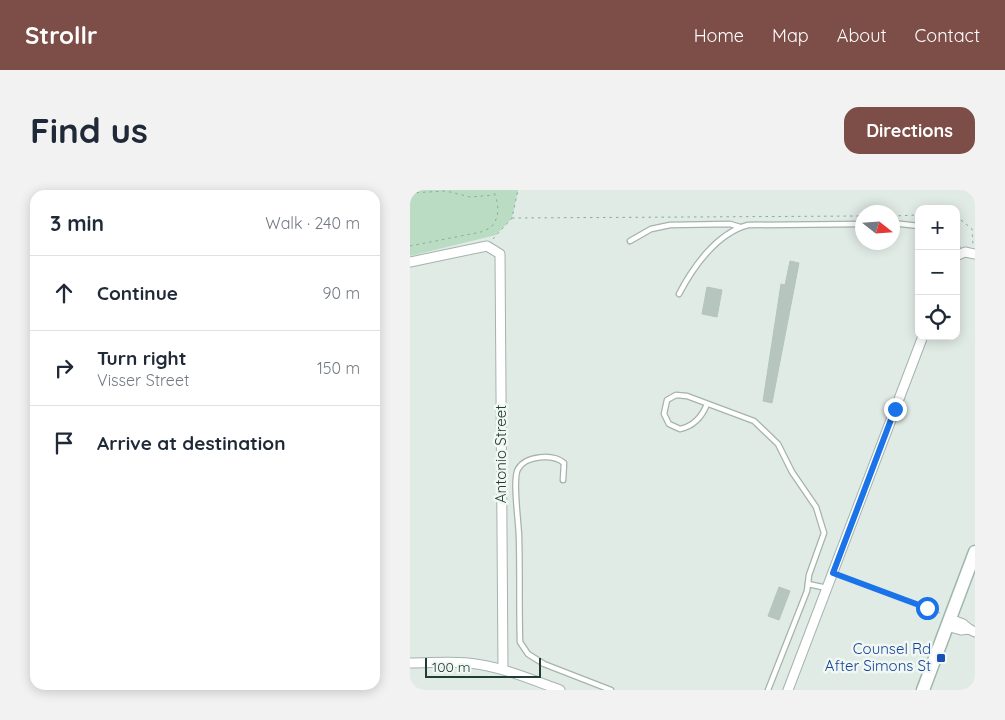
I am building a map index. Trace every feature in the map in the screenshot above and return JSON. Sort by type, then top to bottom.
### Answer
[{"type":"street","points":[[410,262],[487,246]]},
{"type":"street","name":"Antonio Street","points":[[487,246],[500,254],[503,669]]},
{"type":"street","points":[[960,251],[975,254]]},
{"type":"street","points":[[788,690],[921,340]]},
{"type":"street","points":[[923,690],[975,552]]},
{"type":"street","points":[[949,621],[961,630],[972,631]]},
{"type":"street","points":[[410,663],[468,663],[503,669],[560,690]]},
{"type":"lane","points":[[630,241],[651,229],[670,225],[730,224],[740,227]]},
{"type":"lane","points":[[679,294],[691,272],[707,253],[740,227],[748,224],[855,224]]},
{"type":"lane","points":[[900,225],[915,226]]},
{"type":"lane","points":[[707,404],[704,411],[691,427],[680,430],[669,424],[664,414],[667,400],[676,395],[687,396],[754,421],[778,444],[792,472],[816,507],[824,533],[809,576],[807,590],[768,690]]},
{"type":"lane","points":[[562,480],[564,463],[559,459],[533,458],[526,461],[517,473],[520,642],[528,654],[544,664],[611,690]]},
{"type":"lane","points":[[808,584],[827,588]]},
{"type":"path","points":[[410,246],[481,232],[492,226],[497,216],[497,199],[493,190]]},
{"type":"path","points":[[487,246],[512,218],[518,190]]},
{"type":"path","points":[[410,193],[446,191],[470,197],[495,195]]},
{"type":"path","points":[[900,216],[915,215]]},
{"type":"path","points":[[512,218],[855,216]]},
{"type":"path","points":[[960,219],[972,229],[975,254]]},
{"type":"path","points":[[833,573],[949,621]]},
{"type":"green space","points":[[410,190],[518,190],[512,218],[496,235],[410,256]]},
{"type":"building","points":[[790,261],[799,263],[772,403],[763,401],[781,284],[785,285]]},
{"type":"building","points":[[707,287],[722,290],[717,317],[702,314]]},
{"type":"building","points":[[779,587],[790,591],[779,620],[768,616]]},
{"type":"place","name":"Counsel Rd After Simons St","points":[[941,658]]},
{"type":"route","points":[[895,409],[833,573],[927,608]]}]
